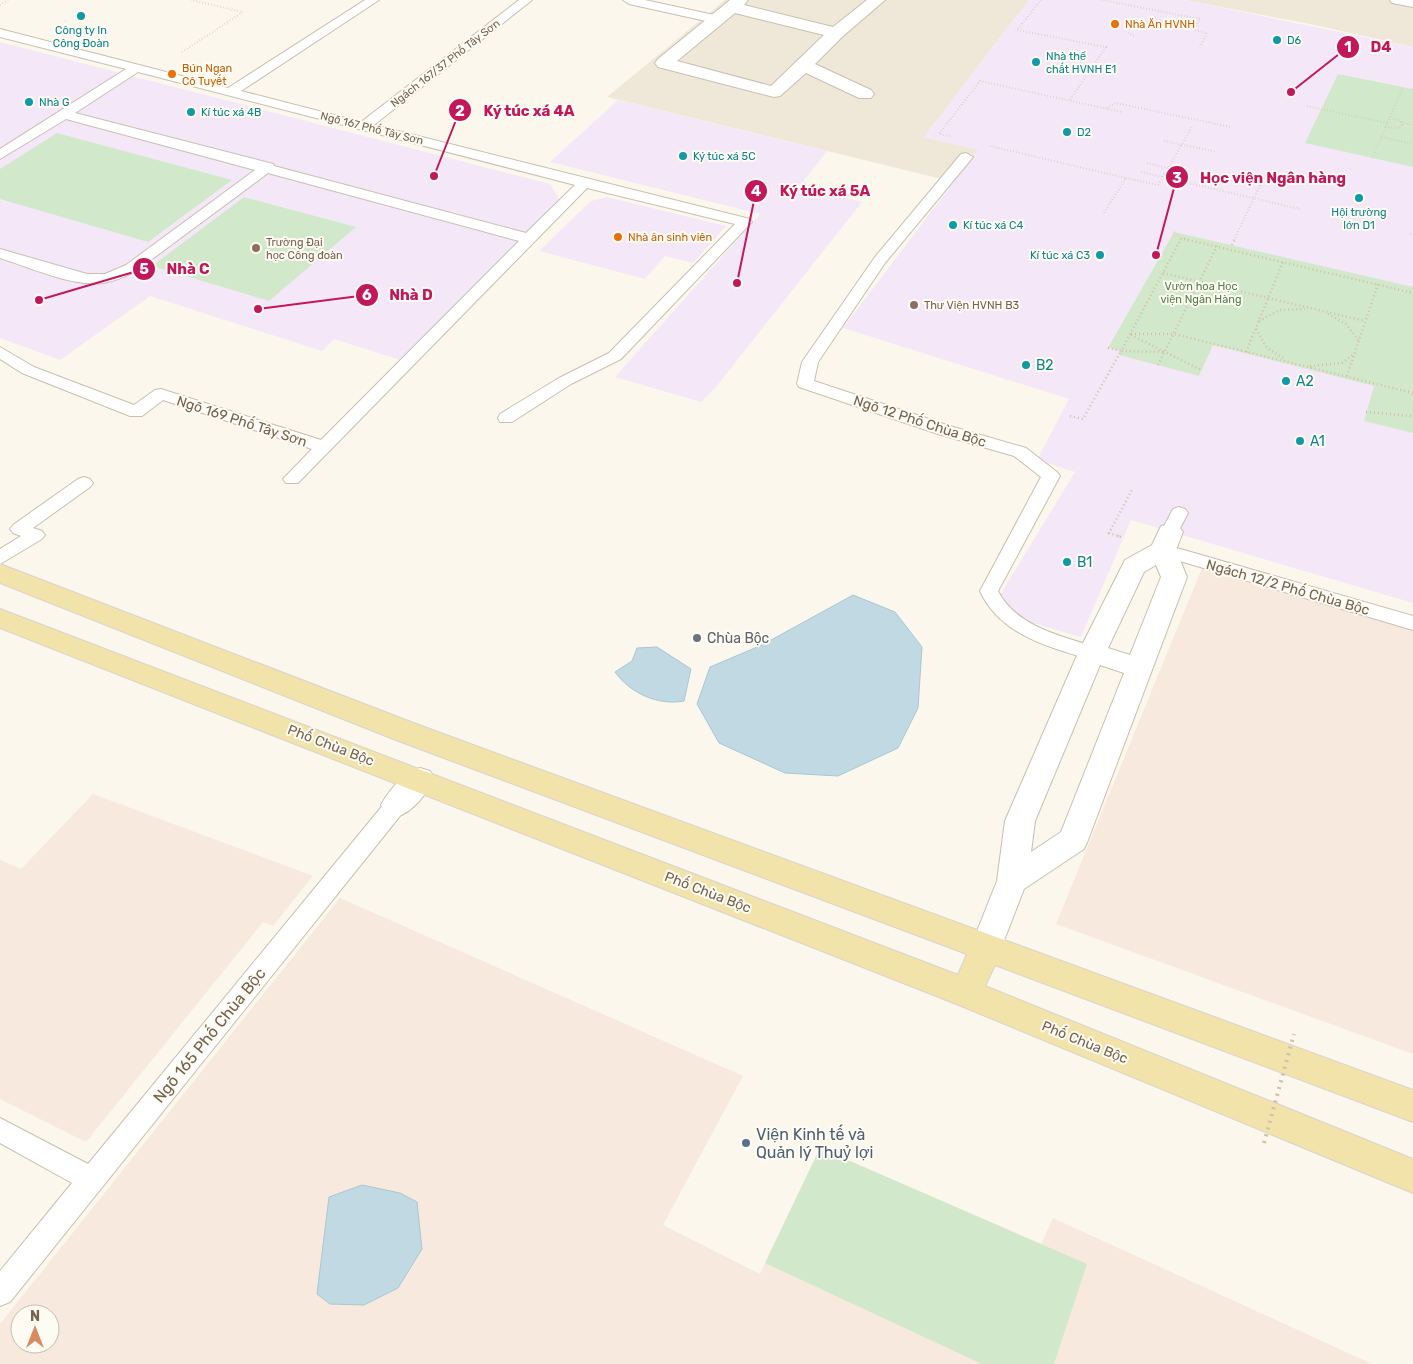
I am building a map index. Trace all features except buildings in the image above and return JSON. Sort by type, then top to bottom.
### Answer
[{"type":"main road","points":[[0,573],[406,732],[987,946],[1413,1106]]},
{"type":"main road","name":"Phố Chùa Bộc","points":[[0,618],[420,779],[966,993],[1413,1176]]},
{"type":"main road","points":[[966,993],[987,946]]},
{"type":"street","points":[[836,34],[736,3],[664,63],[774,92],[836,34],[878,0]]},
{"type":"street","points":[[804,65],[865,94]]},
{"type":"street","points":[[987,946],[1012,881],[1020,821],[1092,654],[1134,566],[1171,532]]},
{"type":"street","points":[[1012,881],[1073,840],[1174,577],[1171,532]]},
{"type":"street","name":"Ngõ 12 Phố Chùa Bộc","points":[[1092,654],[1140,668]]},
{"type":"street","name":"Ngõ 165 Phố Chùa Bộc","points":[[396,804],[420,779]]},
{"type":"lane","points":[[230,92],[373,0]]},
{"type":"lane","name":"Ngách 167/37 Phố Tây Sơn","points":[[364,126],[526,0]]},
{"type":"lane","points":[[629,0],[715,20]]},
{"type":"lane","points":[[1396,0],[1413,3]]},
{"type":"lane","name":"Ngõ 167 Phố Tây Sơn","points":[[0,33],[584,183],[745,222],[615,356],[565,381],[506,418]]},
{"type":"lane","points":[[0,155],[136,68]]},
{"type":"lane","points":[[63,114],[268,167],[530,239]]},
{"type":"lane","points":[[0,140],[15,145]]},
{"type":"lane","name":"Ngõ 12 Phố Chùa Bộc","points":[[966,157],[880,260],[810,362],[805,384],[944,430],[1020,452],[1051,476],[989,591],[993,604],[1015,623],[1092,654]]},
{"type":"lane","points":[[0,253],[84,278],[100,279],[117,275],[131,268],[268,167]]},
{"type":"lane","points":[[292,479],[584,183]]},
{"type":"lane","name":"Ngõ 169 Phố Tây Sơn","points":[[0,352],[28,370],[136,412],[161,394],[324,447]]},
{"type":"lane","points":[[0,558],[36,535],[19,529],[84,483]]},
{"type":"lane","name":"Ngách 12/2 Phố Chùa Bộc","points":[[1171,532],[1413,623]]},
{"type":"lane","name":"Ngõ 165 Phố Chùa Bộc","points":[[0,1292],[396,804]]},
{"type":"lane","points":[[0,1130],[92,1180]]},
{"type":"path","points":[[0,5],[8,0]]},
{"type":"path","points":[[152,72],[243,12],[191,0]]},
{"type":"path","points":[[1041,0],[1017,30],[1106,47],[1070,100]]},
{"type":"path","points":[[1102,0],[1200,19],[1194,30],[1206,34],[1211,32]]},
{"type":"path","points":[[1128,33],[1135,37]]},
{"type":"path","points":[[1200,46],[1206,34]]},
{"type":"path","points":[[958,138],[940,134],[980,81],[1122,112]]},
{"type":"path","points":[[1372,158],[1403,87]]},
{"type":"path","points":[[1107,108],[1116,102],[1231,127]]},
{"type":"path","points":[[1307,106],[1387,123]]},
{"type":"path","points":[[1389,117],[1413,125]]},
{"type":"path","points":[[1385,127],[1398,128],[1402,125],[1401,122]]},
{"type":"path","points":[[986,145],[1158,185],[1192,127]]},
{"type":"path","points":[[1381,137],[1413,144]]},
{"type":"path","points":[[1164,141],[1217,152]]},
{"type":"path","points":[[1147,164],[1168,168]]},
{"type":"path","points":[[1142,172],[1300,209]]},
{"type":"path","points":[[1232,245],[1264,177]]},
{"type":"path","points":[[1103,214],[1126,178]]},
{"type":"path","points":[[1174,232],[1181,238],[1413,293]]},
{"type":"path","points":[[1070,416],[1083,419],[1131,334],[1181,238]]},
{"type":"path","points":[[1158,365],[1217,246]]},
{"type":"path","points":[[1246,352],[1283,262]]},
{"type":"path","points":[[1163,273],[1365,322]]},
{"type":"path","points":[[1347,376],[1378,284]]},
{"type":"path","points":[[1259,320],[1268,313],[1282,309],[1318,310],[1345,323],[1354,332],[1358,341]]},
{"type":"path","points":[[1256,330],[1258,339],[1266,348],[1295,364],[1327,366],[1342,363],[1355,353]]},
{"type":"path","points":[[1131,334],[1174,334],[1413,393]]},
{"type":"path","points":[[1131,334],[1201,370]]},
{"type":"path","points":[[1108,348],[1121,351],[1165,352]]},
{"type":"path","points":[[1366,412],[1413,416]]},
{"type":"path","points":[[1133,488],[1109,533],[1171,532]]},
{"type":"path","points":[[1264,1143],[1294,1034]]},
{"type":"shaded area","points":[[725,0],[1029,0],[924,137],[979,150],[954,182],[607,97]]},
{"type":"shaded area","points":[[1029,0],[1184,0],[1413,47],[1413,603],[1131,520],[1081,637],[1032,623],[1007,608],[1000,595],[1075,472],[1037,460],[1069,399],[843,328],[978,150],[924,137]]},
{"type":"shaded area","points":[[1184,0],[1413,0],[1413,47],[1310,24]]},
{"type":"shaded area","name":"Trường Đại học Công đoàn","points":[[0,42],[550,184],[560,200],[400,360],[334,339],[322,351],[150,296],[60,360],[0,338]]},
{"type":"shaded area","points":[[618,100],[827,151],[799,187],[862,202],[716,387],[701,402],[615,377],[760,214],[550,162]]},
{"type":"shaded area","name":"Nhà ăn sinh viên","points":[[607,197],[726,226],[693,263],[665,256],[645,279],[539,251],[591,201]]},
{"type":"shaded area","points":[[1202,568],[1413,631],[1413,1054],[1056,924]]},
{"type":"shaded area","points":[[93,794],[313,876],[273,926],[263,922],[86,1142],[0,1099],[0,860],[21,869]]},
{"type":"shaded area","points":[[340,898],[743,1076],[663,1225],[760,1274],[820,1148],[1041,1244],[1053,1218],[1372,1364],[0,1364],[0,1324],[10,1311],[10,1354],[60,1354],[60,1304],[16,1304]]},
{"type":"green space","points":[[1338,74],[1413,89],[1413,167],[1305,143]]},
{"type":"green space","points":[[57,133],[232,180],[148,242],[0,199],[0,169]]},
{"type":"green space","points":[[244,197],[356,227],[269,301],[152,266]]},
{"type":"green space","name":"Vườn hoa Học viện Ngân Hàng","points":[[1174,232],[1413,287],[1413,433],[1364,421],[1374,386],[1213,345],[1199,376],[1119,355],[1121,351],[1108,348]]},
{"type":"green space","points":[[820,1148],[1087,1264],[1054,1364],[982,1364],[765,1263]]},
{"type":"water","points":[[853,595],[895,612],[922,647],[918,708],[898,748],[838,776],[785,773],[719,743],[697,704],[710,667],[762,645]]},
{"type":"water","points":[[657,647],[691,669],[684,701],[664,702],[645,696],[628,686],[615,672],[632,661],[637,648]]},
{"type":"water","points":[[362,1185],[400,1193],[417,1202],[422,1249],[398,1288],[364,1305],[330,1304],[317,1294],[329,1197]]},
{"type":"place","name":"Công ty In Công Đoàn","points":[[81,16]]},
{"type":"place","name":"Nhà Ăn HVNH","points":[[1115,24]]},
{"type":"place","name":"D6","points":[[1277,40]]},
{"type":"place","name":"Nhà thể chất HVNH E1","points":[[1036,62]]},
{"type":"place","name":"Bún Ngan Cô Tuyết","points":[[172,74]]},
{"type":"place","name":"D4","points":[[1291,92]]},
{"type":"place","name":"Nhà G","points":[[29,102]]},
{"type":"place","name":"Kí túc xá 4B","points":[[191,112]]},
{"type":"place","name":"D2","points":[[1067,132]]},
{"type":"place","name":"Ký túc xá 5C","points":[[683,156]]},
{"type":"place","name":"Ký túc xá 4A","points":[[434,176]]},
{"type":"place","name":"Hội trường lớn D1","points":[[1359,198]]},
{"type":"place","name":"Kí túc xá C4","points":[[953,225]]},
{"type":"place","name":"Nhà ăn sinh viên","points":[[618,237]]},
{"type":"place","name":"Trường Đại học Công đoàn","points":[[256,248]]},
{"type":"place","name":"Kí túc xá C3","points":[[1100,255]]},
{"type":"place","name":"Học viện Ngân hàng","points":[[1156,255]]},
{"type":"place","name":"Ký túc xá 5A","points":[[737,283]]},
{"type":"place","name":"Nhà C","points":[[39,300]]},
{"type":"place","name":"Thư Viện HVNH B3","points":[[914,305]]},
{"type":"place","name":"Nhà D","points":[[258,309]]},
{"type":"place","name":"B2","points":[[1026,365]]},
{"type":"place","name":"A2","points":[[1286,381]]},
{"type":"place","name":"A1","points":[[1300,441]]},
{"type":"place","name":"B1","points":[[1067,562]]},
{"type":"place","name":"Chùa Bộc","points":[[697,638]]},
{"type":"place","name":"Viện Kinh tế và Quản lý Thuỷ lợi","points":[[746,1143]]}]
